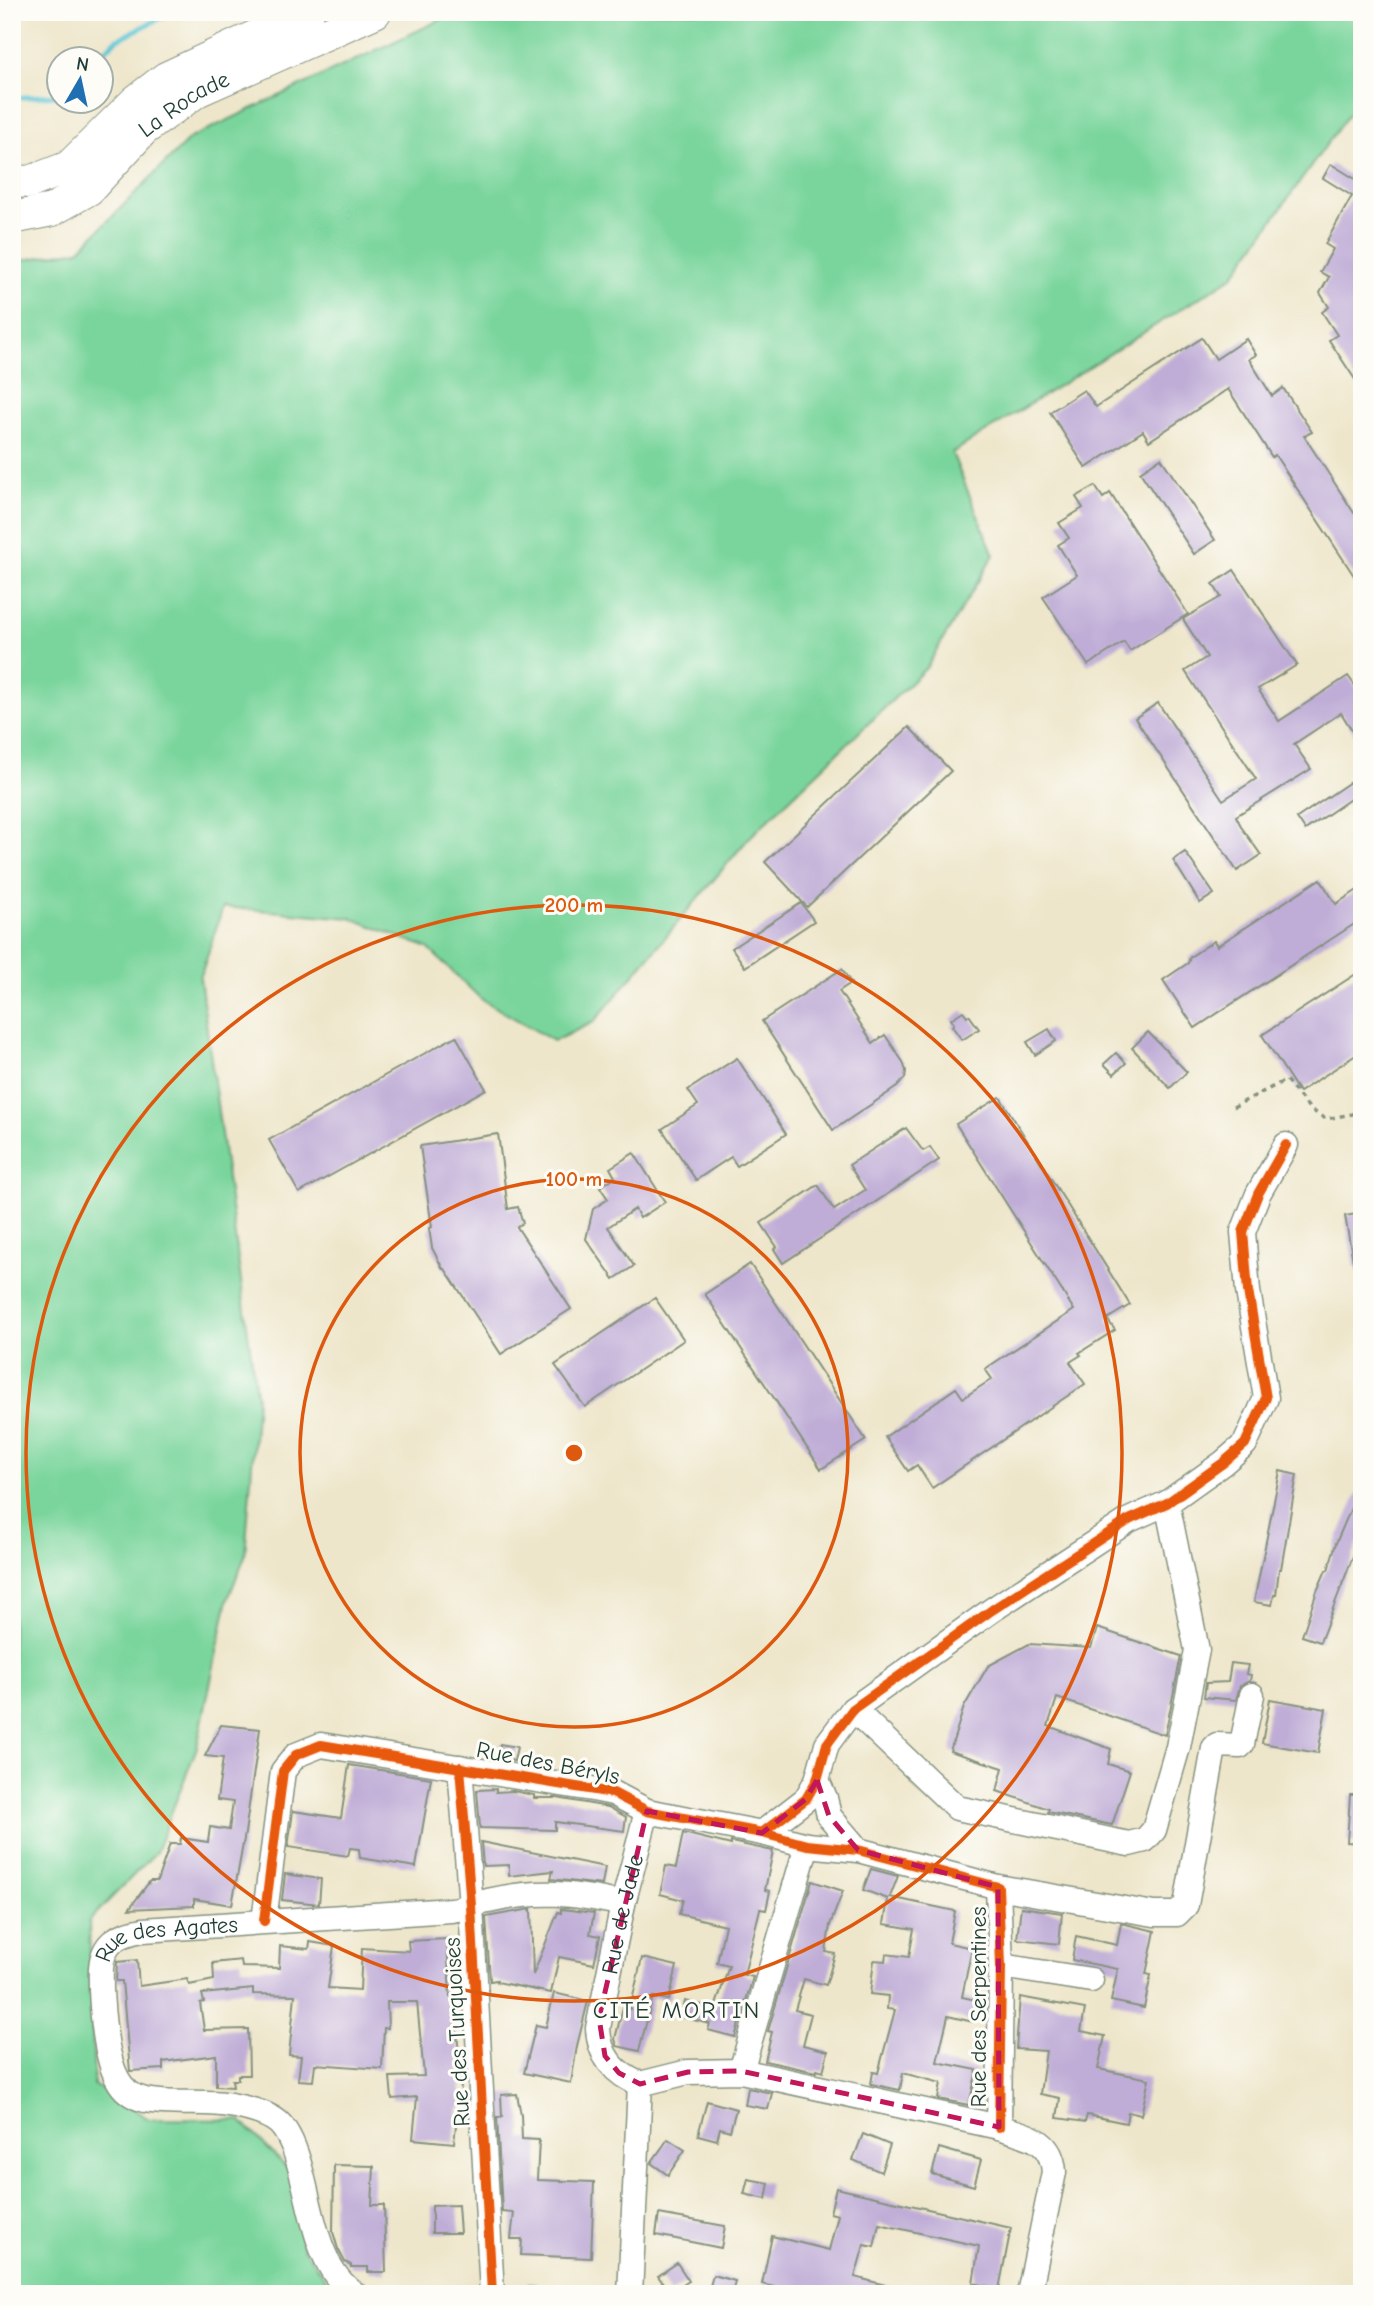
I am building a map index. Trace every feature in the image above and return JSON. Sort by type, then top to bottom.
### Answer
[{"type":"main road","name":"La Rocade","points":[[12,181],[30,182],[69,167],[135,101],[166,78],[308,12]]},
{"type":"main road","name":"La Rocade","points":[[12,218],[52,210],[89,188],[143,130],[197,90],[375,12]]},
{"type":"street","points":[[762,1833],[806,1799],[817,1780],[827,1744],[853,1709],[992,1610],[1129,1520],[1167,1503],[1245,1444],[1266,1398],[1248,1290],[1243,1232],[1258,1194],[1286,1145]]},
{"type":"street","points":[[853,1709],[957,1808],[1129,1844],[1145,1840],[1154,1830],[1178,1746],[1197,1650],[1167,1503]]},
{"type":"street","name":"Rue des Béryls","points":[[264,1921],[284,1771],[296,1755],[321,1745],[613,1793],[647,1811],[762,1833],[807,1845],[858,1850],[998,1887],[1154,1914],[1177,1914],[1186,1905],[1214,1748],[1242,1744],[1252,1695]]},
{"type":"street","name":"Rue des Turquoises","points":[[460,1768],[471,1906],[492,2294]]},
{"type":"street","points":[[817,1780],[829,1816],[858,1850]]},
{"type":"street","name":"Rue de Jade","points":[[640,2084],[611,2065],[601,2048],[599,2018],[623,1904],[647,1811]]},
{"type":"street","points":[[741,2071],[807,1845]]},
{"type":"street","name":"Rue des Serpentines","points":[[998,1887],[1001,1966],[999,2127]]},
{"type":"street","name":"Rue des Agates","points":[[355,2294],[339,2282],[324,2255],[298,2160],[285,2131],[278,2123],[251,2109],[233,2105],[153,2101],[134,2096],[126,2091],[115,2076],[103,2009],[101,1969],[109,1943],[116,1937],[143,1930],[451,1910],[488,1901],[553,1892],[623,1904]]},
{"type":"street","points":[[1001,1966],[1091,1980]]},
{"type":"street","points":[[630,2294],[640,2084],[688,2073],[741,2071],[999,2127],[1035,2140],[1049,2151],[1054,2172],[1029,2294]]},
{"type":"path","points":[[1233,1107],[1286,1080],[1310,1109],[1326,1119],[1362,1112]]},
{"type":"highlighted area","points":[[817,1780],[829,1816],[858,1850],[998,1887],[999,2127],[741,2071],[688,2072],[640,2084],[619,2073],[605,2056],[599,2018],[647,1811],[762,1833],[806,1799]]},
{"type":"green space","points":[[457,12],[1362,12],[1362,95],[1232,277],[952,453],[994,555],[926,668],[748,839],[594,1022],[554,1041],[481,999],[428,948],[351,918],[223,907],[200,978],[257,1399],[245,1556],[228,1599],[197,1747],[156,1852],[89,1921],[94,2085],[149,2119],[240,2120],[291,2172],[303,2248],[337,2294],[12,2294],[12,262],[79,250],[190,138]]},
{"type":"green space","points":[[529,2284],[591,2291],[591,2294],[528,2294]]},
{"type":"building","points":[[1331,164],[1360,182],[1362,179],[1362,390],[1329,340],[1337,335],[1322,312],[1329,307],[1320,293],[1329,277],[1320,272],[1333,249],[1325,244],[1352,196],[1323,178]]},
{"type":"building","points":[[1202,338],[1216,359],[1246,339],[1256,355],[1249,359],[1272,396],[1283,388],[1312,432],[1304,436],[1354,513],[1362,508],[1362,588],[1275,455],[1272,457],[1228,389],[1149,441],[1143,431],[1086,468],[1050,412],[1084,390],[1096,407]]},
{"type":"building","points":[[1161,458],[1215,540],[1194,554],[1140,472]]},
{"type":"building","points":[[1095,486],[1103,498],[1110,493],[1188,614],[1130,651],[1124,642],[1088,665],[1043,597],[1077,575],[1058,545],[1069,538],[1059,523],[1083,508],[1076,497]]},
{"type":"building","points":[[1234,570],[1297,665],[1258,689],[1279,721],[1348,676],[1362,695],[1362,746],[1341,713],[1294,744],[1311,769],[1236,816],[1261,855],[1237,871],[1135,718],[1158,703],[1223,800],[1256,779],[1185,671],[1207,657],[1183,619],[1221,597],[1213,584]]},
{"type":"building","points":[[909,727],[951,771],[807,907],[765,862]]},
{"type":"building","points":[[1362,774],[1362,791],[1305,830],[1297,818]]},
{"type":"building","points":[[1185,852],[1214,894],[1200,903],[1173,860]]},
{"type":"building","points":[[1320,879],[1336,904],[1362,887],[1362,919],[1195,1028],[1163,980],[1214,941],[1217,946]]},
{"type":"building","points":[[801,903],[814,921],[745,967],[732,948]]},
{"type":"building","points":[[842,969],[851,983],[839,991],[873,1043],[885,1035],[906,1071],[905,1078],[897,1087],[833,1130],[762,1021]]},
{"type":"building","points":[[1362,970],[1362,1051],[1299,1092],[1262,1035]]},
{"type":"building","points":[[963,1011],[979,1029],[962,1040],[952,1026],[954,1024],[951,1019]]},
{"type":"building","points":[[1049,1029],[1056,1041],[1035,1055],[1027,1042]]},
{"type":"building","points":[[1148,1032],[1187,1072],[1170,1088],[1132,1048]]},
{"type":"building","points":[[456,1036],[486,1089],[299,1193],[269,1140]]},
{"type":"building","points":[[1116,1053],[1126,1063],[1114,1074],[1104,1064]]},
{"type":"building","points":[[737,1058],[786,1134],[737,1166],[731,1157],[696,1180],[662,1129],[698,1105],[688,1090]]},
{"type":"building","points":[[1000,1097],[1130,1305],[1107,1319],[1115,1330],[1079,1353],[1081,1355],[1070,1362],[1085,1384],[932,1488],[917,1465],[908,1471],[885,1437],[956,1388],[963,1398],[992,1379],[985,1369],[1074,1310],[956,1124]]},
{"type":"building","points":[[906,1128],[923,1151],[930,1147],[939,1160],[783,1263],[774,1249],[777,1247],[761,1223],[818,1185],[834,1210],[865,1190],[849,1165]]},
{"type":"building","points":[[498,1134],[508,1209],[518,1207],[523,1223],[517,1227],[571,1309],[501,1354],[443,1269],[432,1248],[429,1228],[432,1227],[420,1146]]},
{"type":"building","points":[[634,1153],[665,1202],[640,1218],[635,1209],[608,1227],[634,1266],[614,1279],[586,1239],[593,1209],[608,1199],[600,1187],[615,1177],[610,1168]]},
{"type":"building","points":[[1362,1213],[1362,1267],[1354,1267],[1345,1216]]},
{"type":"building","points":[[750,1264],[866,1440],[821,1469],[705,1294]]},
{"type":"building","points":[[655,1298],[684,1340],[585,1407],[555,1365]]},
{"type":"building","points":[[1280,1471],[1297,1475],[1272,1605],[1254,1602]]},
{"type":"building","points":[[1362,1483],[1362,1533],[1320,1642],[1302,1636],[1317,1591]]},
{"type":"building","points":[[1097,1628],[1181,1656],[1165,1735],[1057,1698],[1048,1726],[1111,1749],[1108,1764],[1130,1771],[1112,1825],[1048,1812],[1049,1809],[997,1791],[1003,1768],[950,1751],[964,1707],[988,1666],[1029,1644],[1091,1648]]},
{"type":"building","points":[[1231,1663],[1248,1665],[1246,1674],[1251,1675],[1250,1681],[1240,1686],[1236,1700],[1204,1697],[1206,1683],[1228,1682]]},
{"type":"building","points":[[1270,1699],[1326,1709],[1318,1753],[1262,1743]]},
{"type":"building","points":[[221,1725],[260,1729],[232,1905],[194,1899],[194,1906],[129,1909],[150,1881],[157,1881],[170,1844],[180,1844],[181,1838],[208,1842],[210,1827],[229,1830],[233,1802],[217,1800],[223,1758],[205,1756]]},
{"type":"building","points":[[500,1744],[517,1747],[514,1761],[497,1758]]},
{"type":"building","points":[[349,1765],[431,1778],[416,1867],[360,1858],[359,1849],[350,1848],[348,1856],[288,1847],[293,1811],[341,1818]]},
{"type":"building","points":[[496,1789],[496,1792],[513,1791],[534,1795],[534,1798],[557,1798],[608,1807],[626,1817],[624,1831],[555,1822],[555,1830],[480,1828],[477,1790]]},
{"type":"building","points":[[1350,1795],[1362,1795],[1362,1843],[1347,1842]]},
{"type":"building","points":[[683,1833],[731,1845],[731,1842],[773,1851],[765,1890],[770,1891],[766,1910],[760,1909],[744,1975],[753,1977],[735,2037],[708,2030],[710,2024],[681,2017],[685,2001],[715,2008],[729,1966],[717,1963],[725,1925],[679,1914],[683,1900],[660,1894],[666,1866],[676,1868]]},
{"type":"building","points":[[481,1842],[605,1867],[602,1885],[551,1879],[553,1871],[509,1876],[509,1865],[483,1866]]},
{"type":"building","points":[[871,1869],[898,1876],[890,1897],[955,1911],[949,1943],[972,1948],[962,1997],[976,2000],[973,2022],[948,2016],[937,2062],[977,2070],[969,2105],[938,2099],[941,2083],[903,2073],[900,2090],[871,2084],[873,2072],[878,2073],[895,2010],[887,2009],[888,1996],[870,1994],[874,1960],[885,1961],[886,1954],[909,1957],[914,1929],[884,1924],[888,1899],[863,1890]]},
{"type":"building","points":[[285,1874],[321,1879],[319,1904],[282,1900]]},
{"type":"building","points":[[812,1881],[843,1891],[830,1925],[826,1952],[835,1954],[826,1985],[804,1979],[795,2010],[811,2014],[803,2045],[828,2051],[823,2072],[765,2061],[772,2032],[768,2031]]},
{"type":"building","points":[[1021,1907],[1062,1913],[1059,1944],[1017,1939]]},
{"type":"building","points":[[531,1909],[533,1975],[561,1909],[594,1913],[590,1934],[600,1936],[594,1964],[559,1957],[551,1993],[497,1980],[490,1981],[486,1917]]},
{"type":"building","points":[[1121,1923],[1155,1931],[1146,1974],[1151,1975],[1144,2008],[1111,2001],[1118,1969],[1072,1960],[1076,1936],[1117,1945]]},
{"type":"building","points":[[447,1939],[450,1996],[455,1996],[462,2107],[458,2107],[454,2143],[413,2139],[417,2097],[392,2099],[390,2077],[424,2076],[417,2002],[387,2002],[388,2028],[384,2028],[382,2069],[315,2064],[313,2081],[298,2080],[301,2056],[289,2055],[295,1995],[253,1994],[253,1989],[202,1994],[204,2002],[200,2003],[204,2030],[248,2029],[249,2075],[238,2075],[238,2080],[232,2080],[233,2087],[216,2086],[216,2055],[163,2062],[163,2069],[130,2071],[122,1981],[116,1981],[117,1962],[137,1960],[139,1986],[187,1979],[189,1985],[214,1980],[213,1963],[241,1960],[242,1967],[279,1968],[280,1946],[309,1949],[310,1942],[334,1946],[328,1988],[360,1990],[362,1948],[409,1951],[408,1941]]},
{"type":"building","points":[[642,1958],[677,1966],[669,2000],[653,1997],[639,2051],[617,2046],[615,2039],[623,2007],[630,2009]]},
{"type":"building","points":[[554,1993],[588,2001],[571,2083],[524,2073],[536,2025],[546,2027]]},
{"type":"building","points":[[1020,1997],[1085,2009],[1081,2031],[1105,2036],[1098,2069],[1149,2079],[1141,2115],[1128,2112],[1126,2123],[1087,2115],[1085,2122],[1057,2118],[1060,2098],[1040,2094],[1046,2051],[1016,2049]]},
{"type":"building","points":[[748,2088],[772,2093],[768,2109],[745,2105]]},
{"type":"building","points":[[517,2094],[522,2139],[539,2140],[537,2180],[594,2182],[591,2258],[521,2255],[522,2239],[511,2239],[514,2213],[502,2212],[497,2117],[502,2117],[501,2095]]},
{"type":"building","points":[[707,2101],[736,2109],[730,2131],[720,2128],[717,2140],[698,2135]]},
{"type":"building","points":[[863,2134],[890,2145],[881,2172],[853,2160]]},
{"type":"building","points":[[668,2139],[685,2150],[668,2175],[651,2163]]},
{"type":"building","points":[[939,2148],[981,2160],[974,2186],[932,2174]]},
{"type":"building","points":[[334,2165],[374,2166],[372,2205],[384,2205],[386,2272],[368,2272],[368,2267],[351,2267],[338,2249],[333,2232]]},
{"type":"building","points":[[748,2179],[769,2183],[766,2199],[744,2194]]},
{"type":"building","points":[[836,2188],[1011,2228],[999,2289],[973,2283],[979,2246],[879,2224],[874,2247],[864,2245],[855,2277],[900,2289],[899,2294],[801,2294],[762,2284],[772,2236],[829,2250],[838,2215],[830,2213]]},
{"type":"building","points":[[458,2205],[460,2233],[432,2233],[432,2206]]},
{"type":"building","points":[[659,2214],[725,2226],[721,2248],[656,2235]]},
{"type":"building","points":[[677,2263],[689,2281],[670,2293],[658,2276]]},
{"type":"building","points":[[713,2275],[735,2281],[732,2294],[708,2294]]},
{"type":"waterway","points":[[110,46],[116,40],[173,12]]},
{"type":"waterway","points":[[12,98],[46,96]]},
{"type":"cycle path","points":[[762,1833],[806,1799],[817,1780],[827,1744],[853,1709],[992,1610],[1129,1520],[1167,1503],[1245,1444],[1266,1398],[1248,1291],[1243,1232],[1258,1194],[1286,1145]]},
{"type":"cycle path","points":[[264,1921],[283,1771],[296,1755],[321,1745],[613,1793],[647,1811],[762,1833],[807,1845],[858,1850],[998,1887],[1001,1966],[999,2127]]},
{"type":"cycle path","points":[[460,1767],[471,1906],[492,2294]]},
{"type":"district","name":"CITÉ MORTIN","points":[[677,2010]]}]
